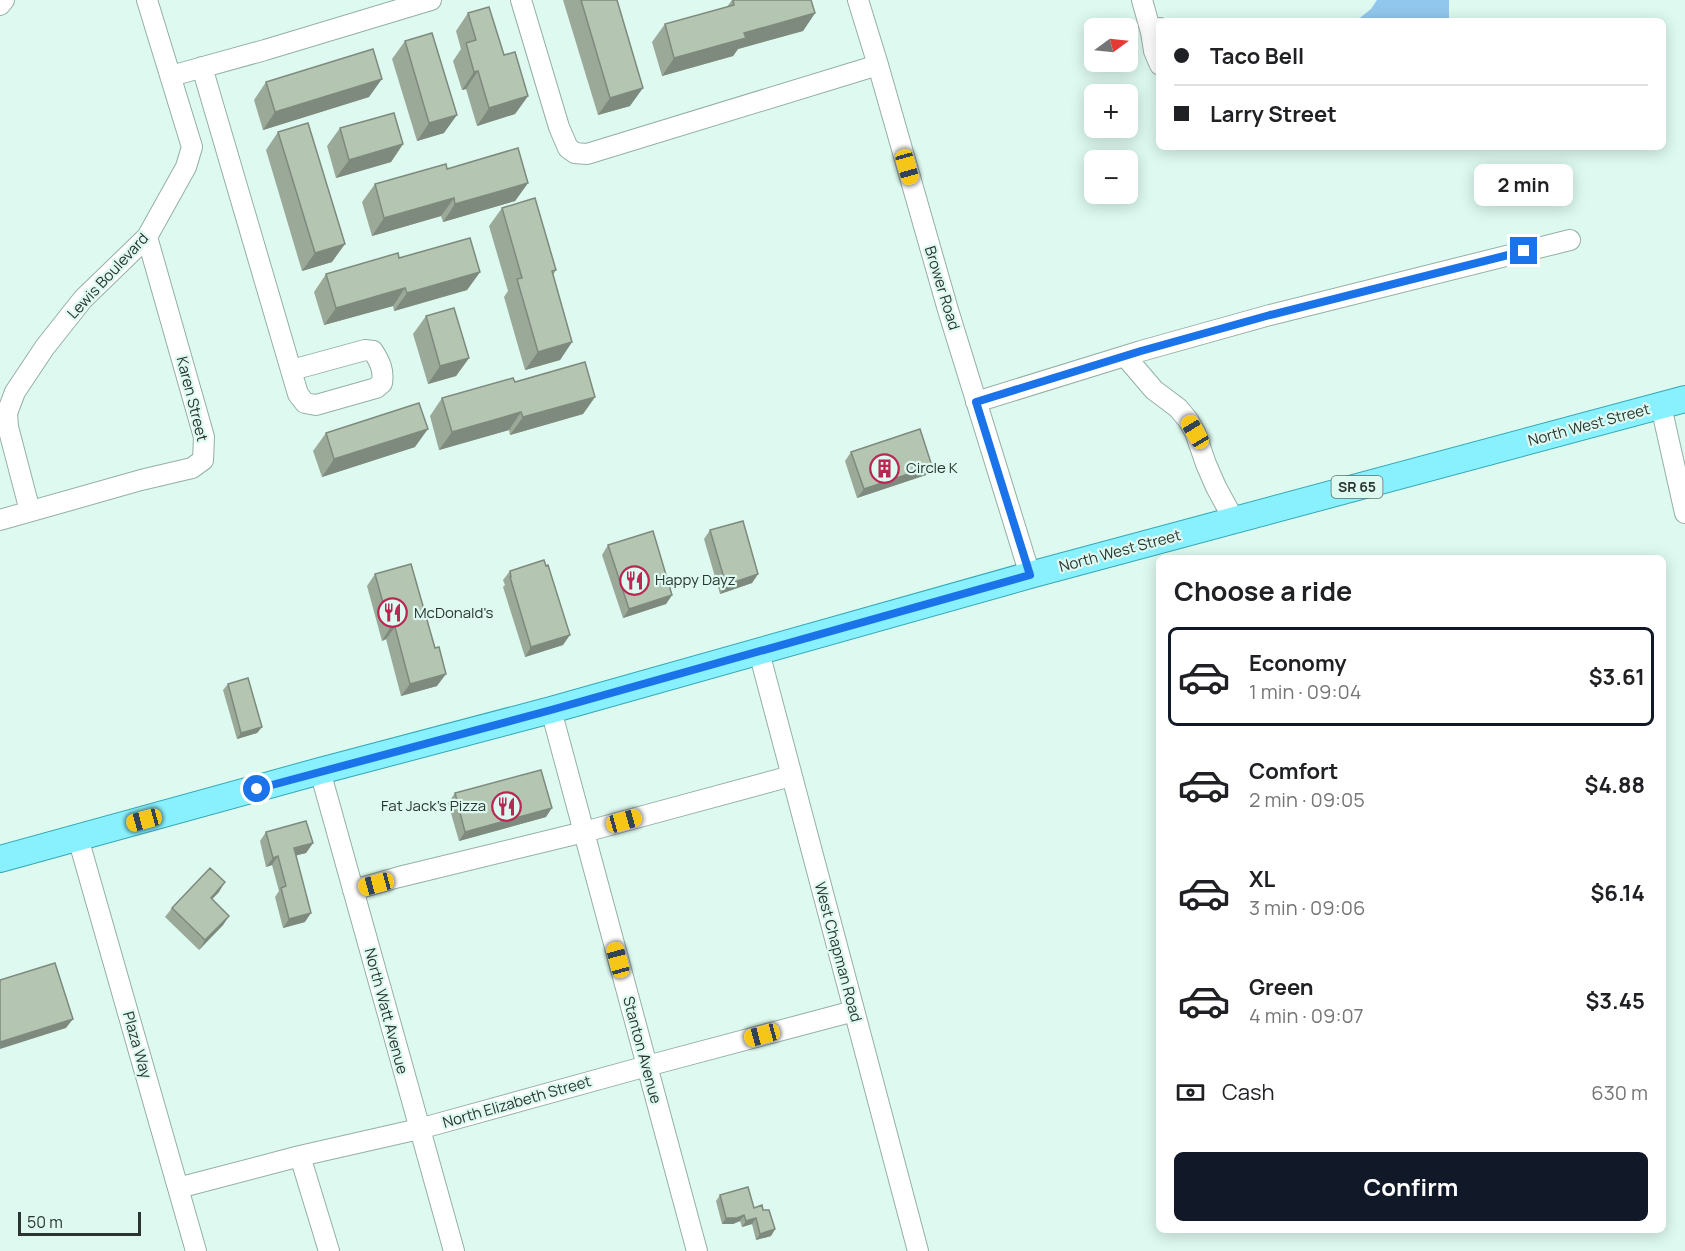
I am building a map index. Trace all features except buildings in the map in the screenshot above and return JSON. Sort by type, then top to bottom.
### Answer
[{"type":"main road","name":"North West Street","points":[[0,860],[320,771],[551,710],[1030,575],[1673,403]]},
{"type":"street","points":[[0,5],[4,0]]},
{"type":"street","name":"Lewis Boulevard","points":[[30,511],[9,427],[8,413],[15,392],[45,347],[83,299],[147,237],[186,167],[192,147],[147,0]]},
{"type":"street","points":[[171,76],[430,0]]},
{"type":"street","points":[[521,0],[559,127],[568,148],[575,153],[587,154],[878,65]]},
{"type":"street","name":"Brower Road","points":[[858,0],[976,402],[1030,575]]},
{"type":"street","points":[[1142,0],[1155,30],[1154,51],[1156,56]]},
{"type":"street","points":[[202,67],[298,394],[305,403],[316,405],[376,388],[382,383],[383,374],[379,360],[373,351],[365,350],[292,370]]},
{"type":"street","name":"Karen Street","points":[[0,520],[192,468],[203,460],[204,437],[147,237]]},
{"type":"street","points":[[976,402],[1125,356],[1270,315],[1570,240]]},
{"type":"street","points":[[1125,356],[1154,390],[1178,408],[1188,420],[1195,432],[1216,487],[1234,520]]},
{"type":"street","points":[[1673,403],[1685,513]]},
{"type":"street","name":"West Chapman Road","points":[[759,652],[918,1251]]},
{"type":"street","name":"Stanton Avenue","points":[[551,710],[697,1251]]},
{"type":"street","name":"North Watt Avenue","points":[[320,771],[454,1251]]},
{"type":"street","points":[[353,890],[584,832],[792,776]]},
{"type":"street","name":"Plaza Way","points":[[78,838],[196,1251]]},
{"type":"street","name":"North Elizabeth Street","points":[[178,1188],[300,1156],[419,1130],[854,1011]]},
{"type":"street","points":[[300,1156],[328,1251]]},
{"type":"water","points":[[1377,0],[1449,0],[1449,18],[1360,18],[1371,9]]},
{"type":"place","name":"Circle K","points":[[885,468]]},
{"type":"place","name":"Happy Dayz","points":[[634,580]]},
{"type":"place","name":"McDonald's","points":[[393,613]]},
{"type":"place","name":"Fat Jack's Pizza","points":[[507,806]]},
{"type":"route","points":[[257,789],[551,710],[1030,575],[976,402],[1141,351],[1270,315],[1524,251]]}]
